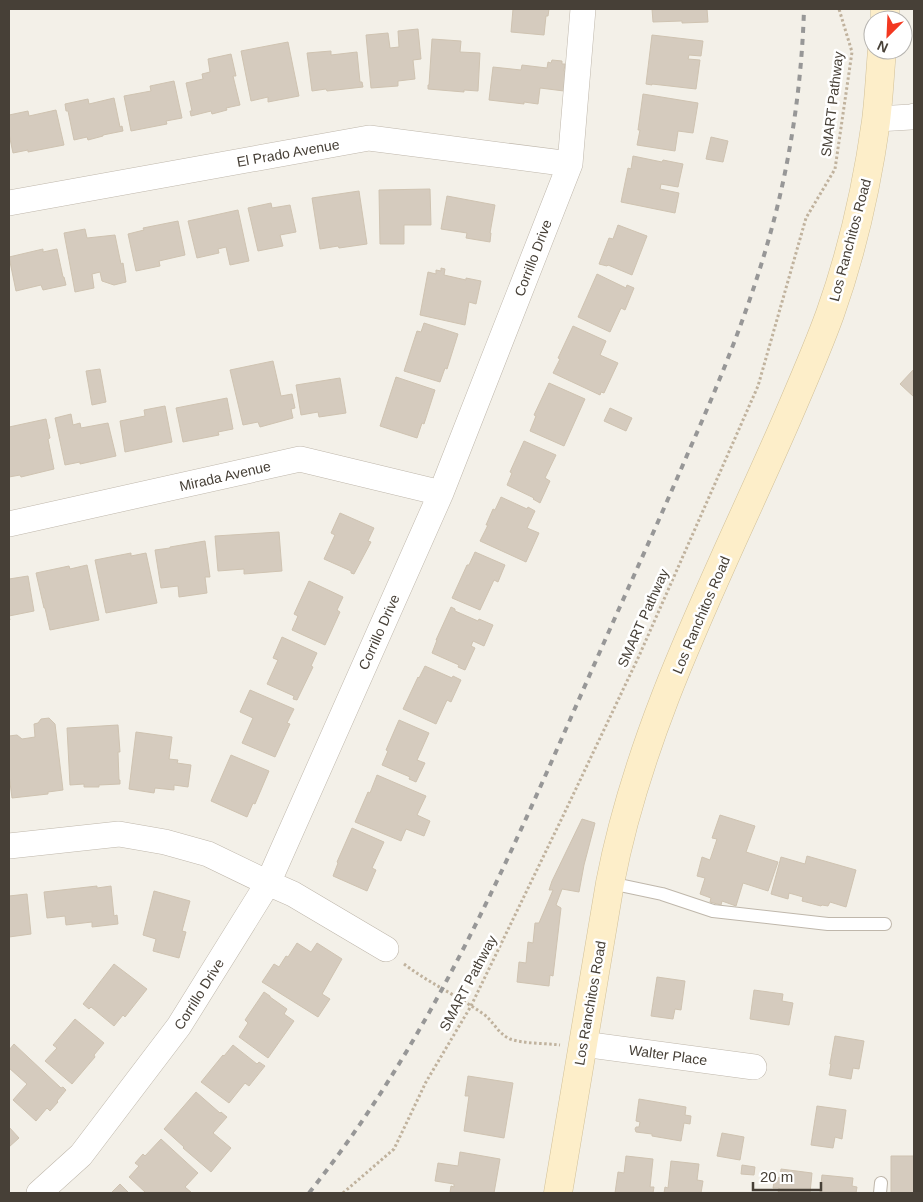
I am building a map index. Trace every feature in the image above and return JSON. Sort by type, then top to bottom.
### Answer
[{"type":"main road","name":"Los Ranchitos Road","points":[[558,1193],[610,883],[630,798],[666,698],[704,604],[799,392],[830,314],[860,210],[870,161],[877,118],[881,60]]},
{"type":"street","name":"Corrillo Drive","points":[[39,1193],[81,1155],[179,1026],[268,883],[441,494],[570,164],[583,9]]},
{"type":"street","points":[[877,118],[914,116]]},
{"type":"street","name":"El Prado Avenue","points":[[9,203],[369,138],[570,164]]},
{"type":"street","name":"Mirada Avenue","points":[[9,524],[300,459],[441,494]]},
{"type":"street","points":[[9,846],[119,834],[165,842],[208,854],[293,894],[386,949]]},
{"type":"street","name":"Walter Place","points":[[582,1049],[754,1066]]},
{"type":"lane","points":[[610,883],[662,894],[713,911],[828,924],[885,924]]},
{"type":"path","name":"SMART Pathway","points":[[344,1193],[394,1149],[426,1082],[471,1006],[639,656],[758,386],[806,218],[835,169],[852,52],[839,9]]},
{"type":"path","points":[[386,949],[420,976],[484,1014],[508,1038],[523,1042],[582,1049]]},
{"type":"building","points":[[513,9],[549,9],[548,16],[546,16],[544,35],[511,32]]},
{"type":"building","points":[[652,9],[707,9],[708,22],[653,22]]},
{"type":"building","points":[[418,29],[421,59],[413,60],[415,79],[398,81],[398,86],[371,88],[366,35],[388,33],[390,48],[399,47],[398,31]]},
{"type":"building","points":[[652,35],[703,41],[701,56],[689,55],[688,59],[700,60],[696,89],[646,84]]},
{"type":"building","points":[[432,39],[461,41],[460,52],[480,53],[478,91],[464,90],[464,92],[428,89]]},
{"type":"building","points":[[288,42],[299,96],[268,102],[268,97],[251,101],[241,51]]},
{"type":"building","points":[[331,51],[331,55],[357,52],[360,82],[362,82],[363,87],[312,91],[307,53]]},
{"type":"building","points":[[231,54],[236,76],[233,76],[240,105],[212,114],[211,111],[191,116],[190,111],[192,111],[186,83],[203,79],[202,74],[210,72],[208,59]]},
{"type":"building","points":[[552,60],[562,61],[562,64],[565,64],[564,91],[540,88],[538,104],[489,100],[493,67],[521,70],[522,65],[547,68],[548,62],[551,63]]},
{"type":"building","points":[[174,81],[182,118],[166,121],[167,124],[131,131],[124,96],[151,91],[150,86]]},
{"type":"building","points":[[643,94],[698,103],[693,133],[678,131],[675,151],[637,145]]},
{"type":"building","points":[[114,98],[120,127],[122,126],[123,131],[88,140],[87,137],[74,140],[65,104],[88,99],[89,104]]},
{"type":"building","points":[[56,110],[64,145],[13,153],[9,134],[9,115],[28,111],[29,116]]},
{"type":"building","points":[[711,137],[728,141],[723,162],[706,159]]},
{"type":"building","points":[[633,156],[683,164],[678,187],[661,184],[660,189],[679,193],[675,213],[621,202],[628,168],[631,169]]},
{"type":"building","points":[[430,189],[431,225],[404,225],[404,244],[380,244],[379,190]]},
{"type":"building","points":[[359,191],[367,244],[320,249],[312,198]]},
{"type":"building","points":[[447,196],[495,205],[490,242],[466,238],[467,233],[441,229]]},
{"type":"building","points":[[271,203],[272,208],[290,205],[296,232],[280,235],[283,246],[258,251],[248,208]]},
{"type":"building","points":[[238,210],[249,261],[230,265],[226,247],[218,249],[219,253],[197,258],[188,221]]},
{"type":"building","points":[[178,221],[185,255],[159,261],[160,266],[136,271],[128,234],[144,230],[143,228]]},
{"type":"building","points":[[618,225],[647,236],[632,275],[608,265],[599,264],[609,238],[613,239]]},
{"type":"building","points":[[85,229],[87,238],[115,235],[126,282],[114,285],[102,281],[100,272],[92,274],[94,288],[75,292],[64,233]]},
{"type":"building","points":[[43,249],[43,252],[57,249],[66,285],[43,290],[41,285],[16,291],[9,257]]},
{"type":"building","points":[[441,268],[445,269],[444,275],[481,281],[476,304],[469,302],[465,325],[420,315],[428,272],[436,274],[436,270],[441,271]]},
{"type":"building","points":[[597,274],[626,288],[627,285],[634,288],[625,310],[621,308],[610,332],[578,317]]},
{"type":"building","points":[[424,323],[458,334],[447,369],[445,368],[440,382],[404,371],[417,331],[421,332]]},
{"type":"building","points":[[573,326],[606,341],[600,355],[618,363],[604,393],[601,392],[600,395],[553,373]]},
{"type":"building","points":[[273,361],[281,396],[292,394],[295,408],[291,409],[293,418],[260,427],[258,422],[243,425],[230,370]]},
{"type":"building","points":[[100,369],[106,402],[92,405],[86,371]]},
{"type":"building","points":[[914,369],[914,397],[900,384]]},
{"type":"building","points":[[396,377],[435,390],[424,424],[422,423],[417,438],[380,426]]},
{"type":"building","points":[[340,378],[346,413],[319,417],[318,412],[301,415],[296,385]]},
{"type":"building","points":[[549,383],[585,399],[564,446],[530,431],[536,416],[534,415]]},
{"type":"building","points":[[227,398],[233,429],[218,432],[219,435],[183,442],[176,408]]},
{"type":"building","points":[[165,406],[172,442],[125,452],[120,421],[145,416],[144,410]]},
{"type":"building","points":[[610,408],[632,418],[626,431],[604,421]]},
{"type":"building","points":[[71,414],[73,425],[80,423],[81,428],[108,423],[116,456],[80,464],[80,462],[65,465],[55,418]]},
{"type":"building","points":[[46,419],[54,469],[21,477],[20,475],[9,477],[9,427]]},
{"type":"building","points":[[524,441],[556,455],[545,478],[550,481],[540,503],[534,498],[507,485],[512,473],[510,472]]},
{"type":"building","points":[[501,497],[535,511],[527,528],[539,533],[526,562],[480,541],[493,509],[495,510]]},
{"type":"building","points":[[340,513],[374,528],[368,541],[371,542],[354,574],[324,559],[335,535],[331,533]]},
{"type":"building","points":[[279,532],[282,571],[244,574],[244,569],[218,571],[215,536]]},
{"type":"building","points":[[205,541],[210,577],[205,577],[207,593],[179,597],[178,586],[161,588],[155,550]]},
{"type":"building","points":[[475,552],[505,565],[498,582],[494,580],[480,610],[452,598]]},
{"type":"building","points":[[131,553],[131,556],[146,553],[157,603],[106,613],[95,560]]},
{"type":"building","points":[[87,565],[99,620],[50,630],[36,573],[69,566],[70,569]]},
{"type":"building","points":[[28,576],[34,611],[9,616],[9,579]]},
{"type":"building","points":[[309,581],[343,597],[337,610],[340,612],[325,645],[292,630],[298,616],[294,614]]},
{"type":"building","points":[[451,607],[455,611],[478,621],[479,619],[493,625],[484,646],[473,641],[471,646],[475,648],[465,670],[458,667],[459,665],[432,653]]},
{"type":"building","points":[[282,637],[317,653],[311,666],[313,667],[297,700],[293,699],[294,696],[267,684],[278,660],[273,658]]},
{"type":"building","points":[[425,666],[461,680],[451,702],[447,700],[436,724],[403,709]]},
{"type":"building","points":[[250,690],[294,709],[287,723],[290,724],[275,757],[242,743],[253,718],[240,712]]},
{"type":"building","points":[[49,718],[55,724],[63,790],[48,792],[48,794],[12,798],[9,775],[9,736],[17,735],[22,739],[35,737],[34,724],[38,723],[41,719]]},
{"type":"building","points":[[399,720],[429,733],[417,760],[425,763],[416,782],[409,779],[410,777],[382,765],[388,751],[386,750]]},
{"type":"building","points":[[118,725],[120,784],[99,785],[99,787],[84,787],[84,784],[70,785],[67,728]]},
{"type":"building","points":[[136,732],[172,737],[169,759],[178,760],[177,763],[191,765],[188,787],[174,785],[174,790],[155,788],[154,793],[129,789]]},
{"type":"building","points":[[231,755],[269,771],[255,804],[253,803],[247,817],[211,801]]},
{"type":"building","points":[[377,775],[426,796],[417,815],[430,821],[424,836],[406,829],[401,841],[355,822]]},
{"type":"building","points":[[720,815],[755,826],[746,852],[778,862],[768,891],[743,883],[736,906],[722,901],[721,905],[710,902],[711,898],[700,894],[705,878],[697,876],[702,857],[710,860],[717,839],[712,838]]},
{"type":"building","points":[[582,819],[595,823],[579,892],[562,889],[556,905],[561,908],[553,976],[550,975],[549,986],[517,982],[519,962],[526,963],[528,942],[533,943],[535,923],[539,923],[553,890],[549,890],[552,881]]},
{"type":"building","points":[[352,828],[384,842],[372,868],[376,870],[367,891],[333,876]]},
{"type":"building","points":[[807,856],[856,870],[846,907],[830,902],[828,906],[821,906],[802,901],[803,897],[789,893],[788,899],[771,894],[781,857],[805,864]]},
{"type":"building","points":[[97,886],[97,888],[111,886],[114,916],[117,915],[118,924],[92,927],[92,922],[66,925],[65,916],[47,918],[44,892]]},
{"type":"building","points":[[154,891],[190,901],[182,931],[186,932],[179,958],[153,951],[156,939],[143,935]]},
{"type":"building","points":[[27,894],[31,934],[9,937],[9,896]]},
{"type":"building","points":[[297,943],[311,952],[317,943],[342,959],[322,994],[330,999],[318,1017],[262,982],[274,964],[279,967]]},
{"type":"building","points":[[114,964],[147,989],[125,1017],[123,1015],[114,1026],[91,1007],[89,1009],[83,1004]]},
{"type":"building","points":[[657,977],[685,981],[681,1010],[675,1009],[673,1019],[651,1016]]},
{"type":"building","points":[[754,990],[783,994],[782,1001],[793,1003],[789,1025],[750,1019]]},
{"type":"building","points":[[264,992],[287,1009],[284,1014],[294,1021],[268,1058],[239,1037],[248,1023],[245,1020]]},
{"type":"building","points":[[75,1019],[104,1043],[94,1055],[95,1057],[72,1084],[45,1061],[57,1048],[53,1045]]},
{"type":"building","points":[[835,1036],[864,1041],[859,1069],[853,1068],[851,1079],[829,1075]]},
{"type":"building","points":[[14,1044],[61,1088],[63,1087],[66,1090],[50,1111],[47,1108],[36,1121],[13,1100],[27,1084],[9,1068],[9,1050]]},
{"type":"building","points":[[233,1045],[257,1064],[259,1062],[265,1066],[249,1086],[245,1083],[229,1103],[201,1082]]},
{"type":"building","points":[[468,1076],[513,1083],[504,1138],[464,1131],[469,1096],[465,1096]]},
{"type":"building","points":[[196,1092],[227,1117],[213,1133],[231,1148],[211,1172],[164,1129]]},
{"type":"building","points":[[639,1099],[686,1107],[685,1115],[691,1116],[690,1124],[684,1123],[681,1141],[636,1132],[635,1129],[639,1127],[640,1122],[636,1121]]},
{"type":"building","points":[[817,1106],[846,1110],[842,1139],[835,1137],[833,1148],[811,1145]]},
{"type":"building","points":[[9,1127],[19,1138],[9,1147]]},
{"type":"building","points":[[722,1133],[744,1137],[740,1160],[717,1156]]},
{"type":"building","points":[[161,1139],[198,1173],[185,1187],[192,1193],[146,1193],[129,1177],[139,1166],[135,1163],[143,1154],[145,1156]]},
{"type":"building","points":[[460,1152],[500,1159],[494,1193],[450,1193],[451,1186],[454,1187],[454,1184],[435,1181],[438,1163],[458,1166]]},
{"type":"building","points":[[626,1156],[653,1159],[650,1187],[654,1187],[653,1193],[615,1193],[618,1172],[624,1173]]},
{"type":"building","points":[[891,1156],[914,1156],[914,1193],[891,1193]]},
{"type":"building","points":[[671,1161],[699,1164],[697,1180],[703,1181],[701,1193],[664,1193],[665,1187],[668,1188]]},
{"type":"building","points":[[742,1165],[755,1167],[754,1175],[741,1174]]},
{"type":"building","points":[[781,1169],[812,1173],[810,1193],[778,1193],[779,1188],[773,1188],[775,1177],[780,1178]]},
{"type":"building","points":[[822,1175],[853,1178],[852,1186],[857,1187],[856,1193],[820,1193]]},
{"type":"building","points":[[120,1184],[129,1193],[111,1193]]},
{"type":"railway","points":[[309,1193],[355,1132],[397,1068],[471,934],[536,796],[714,393],[749,302],[777,208],[788,159],[796,109],[804,9]]}]
